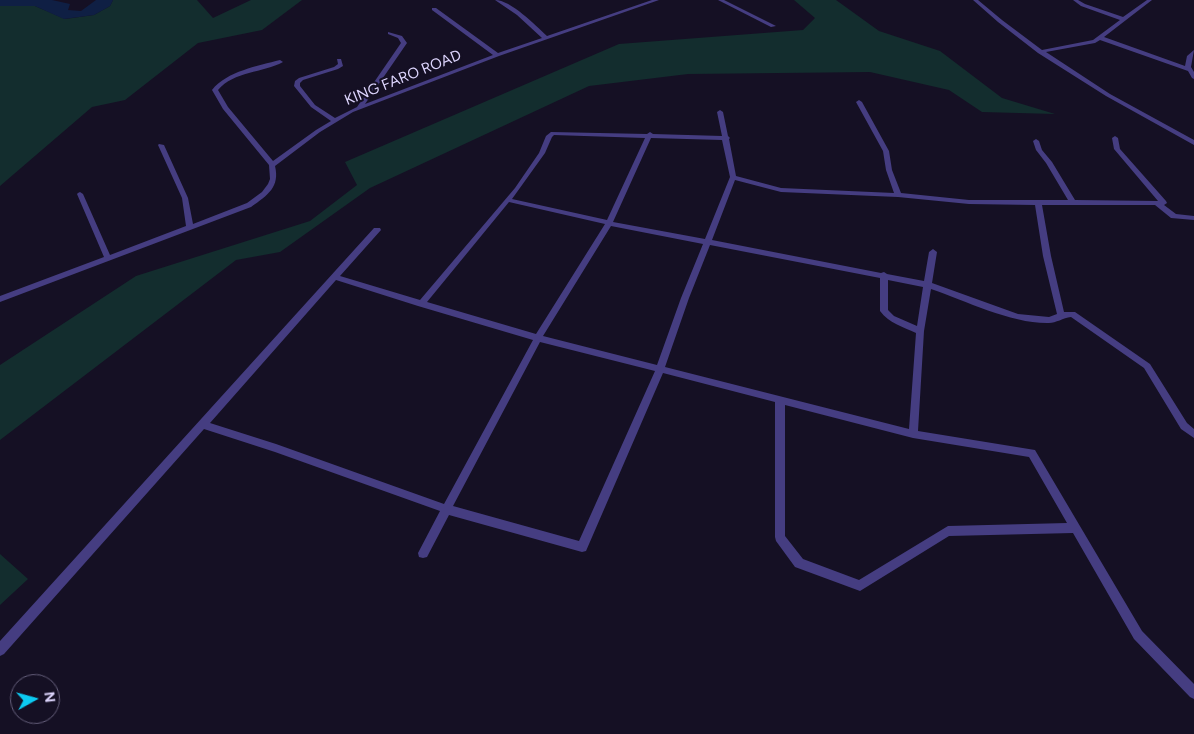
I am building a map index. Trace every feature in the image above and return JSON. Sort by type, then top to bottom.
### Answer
[{"type":"street","points":[[497,0],[519,14],[546,38]]},
{"type":"street","name":"KING FARO ROAD","points":[[272,165],[335,121],[359,108],[497,55],[644,2],[657,0]]},
{"type":"street","points":[[720,0],[773,26]]},
{"type":"street","points":[[975,0],[1040,52],[1104,94],[1194,143]]},
{"type":"street","points":[[1075,0],[1083,5],[1123,19]]},
{"type":"street","points":[[1040,52],[1089,43],[1101,38],[1123,19],[1150,0]]},
{"type":"street","points":[[434,9],[497,55]]},
{"type":"street","points":[[359,108],[404,43],[400,37],[390,33]]},
{"type":"street","points":[[1101,38],[1190,70]]},
{"type":"street","points":[[1194,52],[1190,56],[1188,67],[1194,77]]},
{"type":"street","points":[[335,121],[313,106],[297,86],[297,82],[336,68],[341,65],[339,60]]},
{"type":"street","points":[[1,297],[249,205],[269,192],[274,180],[272,165],[225,108],[215,90],[217,86],[243,74],[280,62]]},
{"type":"street","points":[[859,102],[886,151],[889,170],[898,195]]},
{"type":"street","points":[[202,424],[276,448],[446,509],[582,547],[660,370],[707,241],[733,177],[727,138],[720,112]]},
{"type":"street","points":[[421,304],[508,200],[542,153],[549,136],[553,133],[650,134],[727,138]]},
{"type":"street","points":[[423,553],[538,338],[609,223],[650,134]]},
{"type":"street","points":[[733,177],[781,190],[898,195],[969,202],[1164,203],[1118,149],[1115,138]]},
{"type":"street","points":[[1036,141],[1039,150],[1049,162],[1072,202]]},
{"type":"street","points":[[160,145],[185,198],[190,227]]},
{"type":"street","points":[[80,194],[108,258]]},
{"type":"street","points":[[508,200],[609,223],[929,285],[1018,317],[1050,320],[1061,315],[1072,314],[1147,366],[1184,426],[1194,434]]},
{"type":"street","points":[[1038,202],[1061,315]]},
{"type":"street","points":[[1158,204],[1174,216],[1194,218]]},
{"type":"street","points":[[0,650],[377,230]]},
{"type":"street","points":[[913,434],[920,331],[933,252]]},
{"type":"street","points":[[884,275],[884,311],[890,318],[920,331]]},
{"type":"street","points":[[335,276],[421,304],[538,338],[780,401],[913,434],[1032,453],[1138,635],[1194,692]]},
{"type":"street","points":[[780,401],[780,537],[799,563],[860,586],[948,531],[1074,528]]},
{"type":"green space","points":[[113,0],[197,0],[213,18],[251,0],[302,0],[262,30],[198,43],[125,100],[92,107],[0,186],[0,6],[35,6],[65,19],[94,15],[110,6]]},
{"type":"green space","points":[[794,0],[836,0],[879,31],[940,51],[1002,98],[1055,114],[982,112],[949,90],[870,72],[688,74],[589,86],[370,188],[280,252],[236,260],[0,440],[0,365],[136,276],[310,221],[357,185],[345,162],[619,44],[803,30],[815,18]]},
{"type":"green space","points":[[0,554],[28,579],[0,605]]},
{"type":"water","points":[[0,0],[52,0],[70,4],[68,10],[81,11],[96,0],[113,0],[110,6],[94,15],[64,19],[35,6],[0,6]]}]
